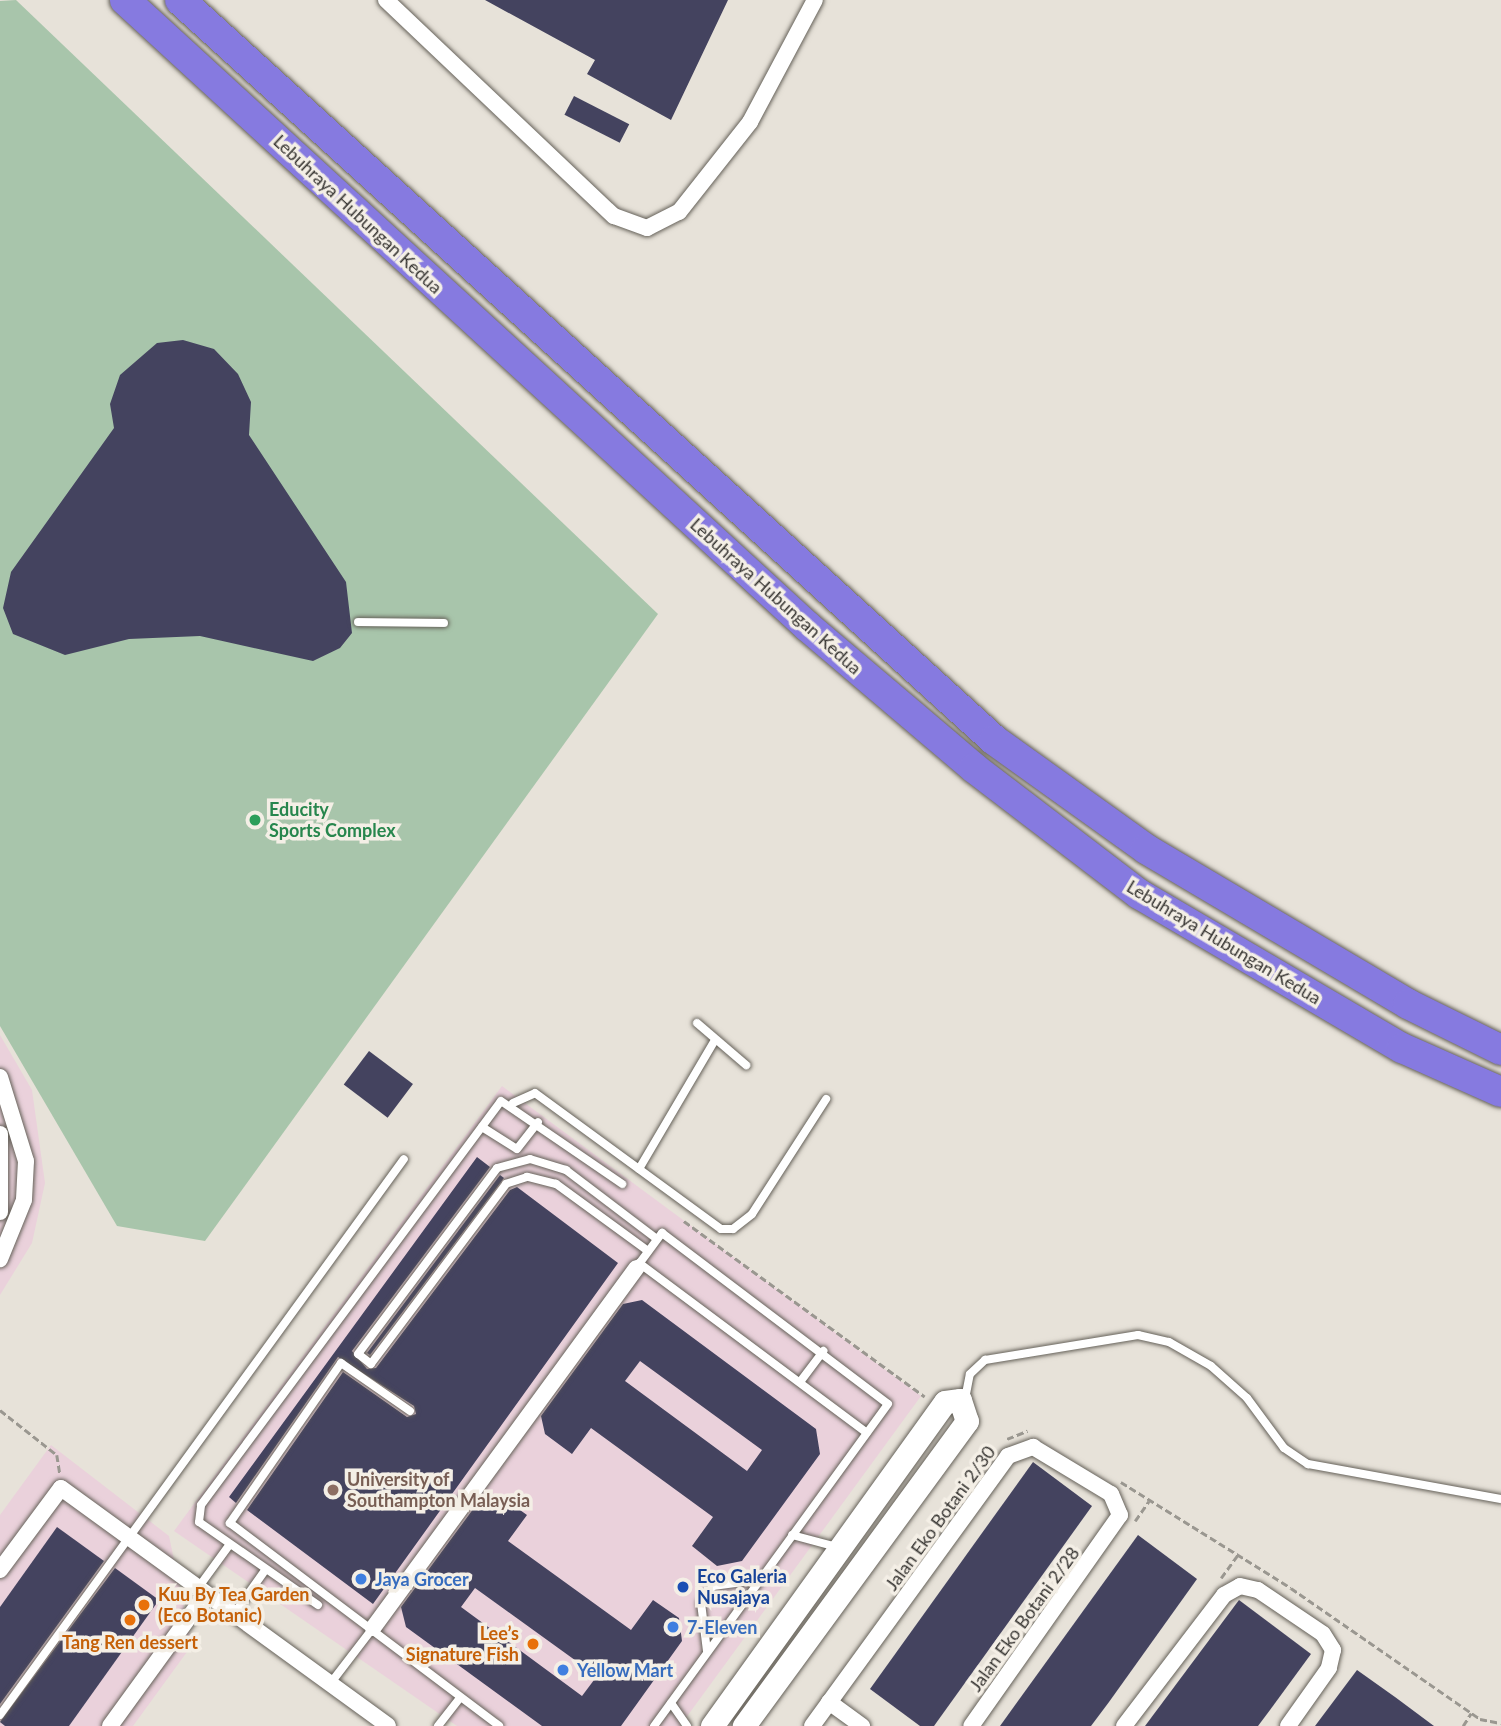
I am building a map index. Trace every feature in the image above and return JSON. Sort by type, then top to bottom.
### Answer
[{"type":"highway","name":"Lebuhraya Hubungan Kedua","points":[[125,0],[808,627],[974,768],[1139,894],[1402,1048],[1501,1092]]},
{"type":"highway","name":"Lebuhraya Hubungan Kedua","points":[[180,0],[994,740],[1146,849],[1408,1004],[1501,1050]]},
{"type":"street","points":[[386,0],[614,216],[647,228],[679,212],[750,122],[815,0]]},
{"type":"street","points":[[0,1077],[26,1161],[24,1200],[0,1259]]},
{"type":"street","points":[[0,1134],[0,1212]]},
{"type":"street","points":[[373,1628],[637,1266]]},
{"type":"street","points":[[712,1726],[945,1402],[964,1402],[967,1421],[744,1726]]},
{"type":"street","name":"Jalan Eko Botani 2/30","points":[[829,1702],[1014,1450],[1041,1451],[1111,1493],[1120,1515],[1109,1534]]},
{"type":"street","points":[[0,1570],[61,1488],[388,1726]]},
{"type":"street","name":"Jalan Eko Botani 2/28","points":[[971,1726],[1109,1534]]},
{"type":"street","points":[[1124,1726],[1224,1595],[1240,1586],[1258,1590],[1329,1641],[1333,1660],[1287,1726]]},
{"type":"street","points":[[110,1726],[202,1591]]},
{"type":"street","points":[[812,1726],[829,1702],[862,1726]]},
{"type":"lane","points":[[358,622],[444,623]]},
{"type":"lane","points":[[697,1023],[746,1065]]},
{"type":"lane","points":[[639,1169],[715,1040]]},
{"type":"lane","points":[[513,1103],[535,1093],[720,1229],[733,1230],[752,1214],[826,1099]]},
{"type":"lane","points":[[318,1605],[199,1522],[201,1506],[501,1101],[513,1103],[622,1184]]},
{"type":"lane","points":[[482,1128],[517,1149],[538,1122]]},
{"type":"lane","points":[[0,1715],[127,1536],[404,1159]]},
{"type":"lane","points":[[648,1251],[556,1184],[527,1177],[506,1184],[371,1364],[358,1354],[497,1168],[530,1159],[566,1170],[823,1351],[888,1404],[654,1726]]},
{"type":"lane","points":[[660,1236],[637,1266],[867,1433]]},
{"type":"lane","points":[[964,1402],[970,1374],[985,1360],[1138,1335],[1169,1342],[1211,1366],[1247,1398],[1284,1448],[1308,1464],[1501,1499]]},
{"type":"lane","points":[[800,1382],[823,1351]]},
{"type":"lane","points":[[410,1411],[341,1363],[231,1514],[230,1523],[373,1628],[499,1726]]},
{"type":"lane","points":[[792,1535],[839,1548]]},
{"type":"lane","points":[[202,1591],[230,1544]]},
{"type":"lane","points":[[234,1614],[266,1569]]},
{"type":"lane","points":[[707,1651],[701,1603],[713,1586],[758,1580]]},
{"type":"lane","points":[[330,1684],[373,1628]]},
{"type":"lane","points":[[438,1726],[460,1698]]},
{"type":"lane","points":[[671,1703],[687,1726]]},
{"type":"path","points":[[684,1221],[928,1401]]},
{"type":"path","points":[[0,1410],[57,1455],[61,1488]]},
{"type":"path","points":[[1001,1444],[1019,1433],[1040,1433]]},
{"type":"path","points":[[1116,1478],[1291,1588],[1471,1713],[1501,1723]]},
{"type":"path","points":[[1463,1726],[1471,1713]]},
{"type":"shaded area","points":[[0,1035],[32,1090],[45,1183],[32,1243],[0,1295]]},
{"type":"shaded area","points":[[502,1086],[921,1396],[680,1726],[457,1726],[174,1531]]},
{"type":"shaded area","points":[[51,1445],[169,1536],[192,1645],[133,1726],[0,1726],[0,1515]]},
{"type":"green space","name":"Educity Sports Complex","points":[[16,0],[658,614],[205,1241],[117,1226],[0,1026],[0,1]]},
{"type":"building","points":[[485,0],[728,0],[671,120],[587,74],[595,60]]},
{"type":"building","points":[[574,96],[629,124],[620,143],[564,115]]},
{"type":"building","points":[[183,340],[214,349],[238,374],[251,402],[249,435],[346,582],[352,633],[340,648],[313,661],[200,636],[129,639],[65,655],[13,634],[3,608],[11,572],[114,428],[110,404],[120,375],[157,343]]},
{"type":"building","points":[[369,1051],[413,1084],[388,1118],[344,1085]]},
{"type":"building","points":[[477,1157],[490,1167],[352,1351],[367,1369],[376,1368],[510,1190],[517,1187],[618,1263],[373,1604],[247,1510],[343,1372],[407,1417],[416,1414],[414,1406],[338,1357],[236,1503],[229,1497]]},
{"type":"building","points":[[500,1175],[504,1178],[370,1355],[367,1353]]},
{"type":"building","points":[[642,1300],[816,1429],[820,1454],[742,1561],[717,1566],[692,1546],[713,1517],[591,1428],[572,1454],[545,1434],[541,1416],[623,1304]],"holes":[[[640,1361],[762,1450],[747,1471],[625,1381]]]},
{"type":"building","points":[[1033,1462],[1092,1506],[934,1726],[920,1726],[870,1689]]},
{"type":"building","points":[[499,1495],[527,1515],[508,1541],[631,1630],[653,1600],[679,1618],[682,1641],[621,1726],[542,1726],[406,1627],[401,1607],[482,1497]],"holes":[[[475,1588],[597,1676],[582,1696],[461,1607]]]},
{"type":"building","points":[[57,1527],[104,1561],[0,1704],[0,1607]]},
{"type":"building","points":[[1138,1535],[1197,1579],[1109,1702],[1091,1726],[1000,1726]]},
{"type":"building","points":[[115,1568],[159,1600],[69,1726],[5,1726],[0,1722]]},
{"type":"building","points":[[1239,1600],[1311,1654],[1270,1710],[1258,1726],[1145,1726]]},
{"type":"building","points":[[1357,1670],[1395,1697],[1434,1726],[1315,1726]]},
{"type":"place","name":"Educity Sports Complex","points":[[255,820]]},
{"type":"place","name":"University of Southampton Malaysia","points":[[333,1490]]},
{"type":"place","name":"Jaya Grocer","points":[[361,1579]]},
{"type":"place","name":"Eco Galeria Nusajaya","points":[[683,1587]]},
{"type":"place","name":"Kuu By Tea Garden (Eco Botanic)","points":[[144,1605]]},
{"type":"place","name":"Tang Ren dessert","points":[[130,1620]]},
{"type":"place","name":"7-Eleven","points":[[673,1627]]},
{"type":"place","name":"Lee’s Signature Fish","points":[[533,1644]]},
{"type":"place","name":"Yellow Mart","points":[[563,1670]]}]
